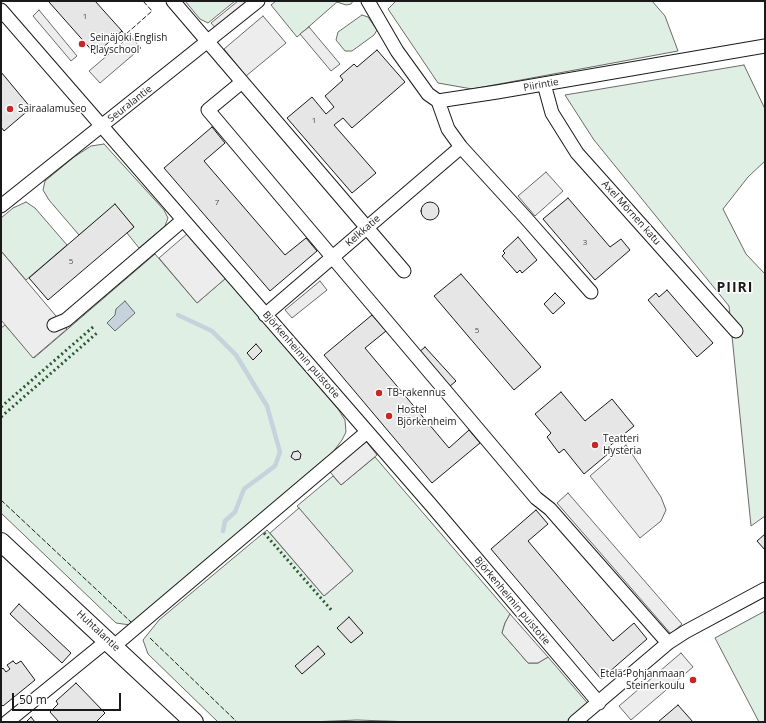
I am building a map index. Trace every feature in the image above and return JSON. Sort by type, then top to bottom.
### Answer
[{"type":"main road","name":"Huhtalantie","points":[[1,542],[194,722]]},
{"type":"street","points":[[173,1],[404,271]]},
{"type":"street","name":"Seuralantie","points":[[1,206],[258,1]]},
{"type":"street","points":[[368,1],[397,51],[428,94],[438,101],[448,129],[461,147],[591,292]]},
{"type":"street","name":"Björkenheimin puistotie","points":[[1,10],[431,505],[598,703]]},
{"type":"street","name":"Piirintie","points":[[438,101],[452,100],[765,46]]},
{"type":"street","points":[[242,82],[208,110],[536,498],[550,509],[668,643]]},
{"type":"street","name":"Axel Mörnen katu","points":[[544,84],[552,113],[577,153],[736,331]]},
{"type":"street","name":"Kelkkatie","points":[[265,315],[461,147]]},
{"type":"street","points":[[54,325],[66,320],[183,220]]},
{"type":"street","points":[[7,722],[111,643],[367,432]]},
{"type":"street","points":[[575,722],[668,643],[685,632],[765,589]]},
{"type":"green space","points":[[185,1],[235,1],[208,23],[200,19]]},
{"type":"green space","points":[[276,1],[353,1],[351,4],[346,5],[337,2],[297,37],[271,5]]},
{"type":"green space","points":[[396,1],[652,1],[665,16],[678,51],[472,89],[438,83],[388,9]]},
{"type":"green space","points":[[362,15],[368,17],[377,30],[374,35],[352,51],[345,51],[336,40],[338,32]]},
{"type":"green space","points":[[744,65],[765,109],[765,161],[748,177],[723,209],[746,254],[765,274],[765,516],[751,526],[729,306],[594,140],[565,95]]},
{"type":"green space","points":[[104,144],[164,210],[168,218],[165,226],[139,248],[127,233],[134,227],[115,205],[79,235],[49,200],[43,190],[45,181],[74,157],[91,146]]},
{"type":"green space","points":[[26,202],[35,208],[67,245],[26,280],[1,251],[1,218],[13,208]]},
{"type":"green space","points":[[155,254],[197,303],[226,278],[338,409],[345,420],[346,432],[333,452],[130,625],[116,623],[1,513],[1,328],[5,325],[34,358]]},
{"type":"green space","points":[[375,457],[510,614],[502,633],[528,663],[538,663],[548,657],[590,706],[570,722],[415,722],[357,720],[310,722],[218,722],[148,654],[143,640],[159,620],[267,530],[324,596],[353,571],[297,506],[333,476],[341,485]]},
{"type":"green space","points":[[765,611],[765,722],[759,722],[715,638]]},
{"type":"shaded area","points":[[238,1],[250,1],[218,31],[211,23]]},
{"type":"shaded area","points":[[39,10],[77,56],[71,61],[33,16]]},
{"type":"shaded area","points":[[263,16],[286,43],[246,76],[224,49]]},
{"type":"shaded area","points":[[309,27],[340,64],[331,71],[300,34]]},
{"type":"shaded area","points":[[130,36],[141,48],[100,83],[89,71]]},
{"type":"shaded area","points":[[546,172],[563,191],[535,216],[518,196]]},
{"type":"shaded area","points":[[188,233],[226,278],[197,303],[159,258]]},
{"type":"shaded area","points":[[1,251],[67,329],[33,358],[1,320]]},
{"type":"shaded area","points":[[320,281],[327,290],[292,318],[285,310]]},
{"type":"shaded area","points":[[125,301],[135,313],[115,331],[107,323],[115,315],[116,309]]},
{"type":"shaded area","points":[[362,436],[377,455],[341,485],[326,467]]},
{"type":"shaded area","points":[[626,445],[661,497],[666,510],[661,521],[640,538],[590,476]]},
{"type":"shaded area","points":[[568,493],[682,624],[671,634],[557,503]]},
{"type":"shaded area","points":[[299,508],[353,571],[324,596],[270,533]]},
{"type":"shaded area","points":[[510,614],[548,657],[538,663],[528,663],[502,633]]},
{"type":"shaded area","points":[[681,653],[693,667],[631,720],[619,706]]},
{"type":"building","points":[[95,1],[122,31],[95,54],[49,2]]},
{"type":"building","points":[[377,50],[405,82],[352,128],[343,118],[334,125],[376,173],[352,193],[287,118],[312,97],[326,114],[334,107],[325,96],[343,80],[340,76],[354,64],[357,67]]},
{"type":"building","points":[[1,72],[31,108],[4,131],[1,127]]},
{"type":"building","points":[[212,127],[225,143],[204,161],[285,255],[306,238],[317,251],[270,291],[164,168]]},
{"type":"building","points":[[568,198],[610,247],[621,239],[630,250],[595,280],[543,219]]},
{"type":"building","points":[[430,202],[436,205],[439,211],[436,217],[430,220],[424,217],[421,211],[424,205]]},
{"type":"building","points":[[115,204],[134,227],[48,300],[29,278]]},
{"type":"building","points":[[518,237],[537,260],[522,273],[520,270],[517,273],[502,256],[505,253],[503,251]]},
{"type":"building","points":[[461,274],[541,367],[514,390],[434,296]]},
{"type":"building","points":[[667,290],[713,343],[697,357],[648,300],[656,293],[659,297]]},
{"type":"building","points":[[555,293],[565,303],[553,314],[544,304]]},
{"type":"building","name":"TB-rakennus","points":[[372,315],[386,331],[365,348],[449,448],[469,430],[480,443],[432,483],[324,355]]},
{"type":"building","points":[[256,344],[262,351],[253,360],[247,353]]},
{"type":"building","points":[[425,347],[456,381],[449,387],[418,353]]},
{"type":"building","points":[[561,392],[585,421],[612,399],[634,426],[606,449],[609,453],[584,474],[564,449],[559,453],[547,437],[551,433],[535,414]]},
{"type":"building","points":[[298,451],[301,454],[300,459],[295,460],[291,457],[293,452]]},
{"type":"building","points":[[536,510],[548,524],[528,541],[613,641],[634,623],[647,639],[601,679],[491,549]]},
{"type":"building","points":[[765,534],[765,550],[757,541]]},
{"type":"building","points":[[19,604],[71,653],[62,663],[10,614]]},
{"type":"building","points":[[349,617],[363,633],[351,643],[337,628]]},
{"type":"building","points":[[318,646],[325,654],[302,674],[295,666]]},
{"type":"building","points":[[13,661],[16,664],[21,661],[35,680],[3,706],[1,704],[1,670],[3,668],[6,672],[10,669],[7,665]]},
{"type":"building","points":[[76,683],[105,713],[97,721],[98,722],[59,722],[50,712],[58,704],[56,701]]},
{"type":"building","points":[[678,705],[693,722],[658,722]]},
{"type":"building","points":[[31,717],[35,722],[26,722]]},
{"type":"waterway","points":[[178,315],[212,331],[236,355],[267,406],[280,452],[275,466],[244,489],[235,512],[225,521],[223,531]]},
{"type":"hedge","points":[[1,407],[93,327]]},
{"type":"hedge","points":[[1,417],[97,333]]},
{"type":"hedge","points":[[264,533],[333,612]]},
{"type":"fence","points":[[122,31],[125,35],[152,11],[143,1]]},
{"type":"fence","points":[[1,500],[131,622]]},
{"type":"fence","points":[[150,638],[237,722]]},
{"type":"place","name":"Seinäjoki English Playschool","points":[[82,44]]},
{"type":"place","name":"Sairaalamuseo","points":[[10,109]]},
{"type":"place","name":"TB-rakennus","points":[[379,393]]},
{"type":"place","name":"Hostel Björkenheim","points":[[389,416]]},
{"type":"place","name":"Teatteri Hysteria","points":[[595,445]]},
{"type":"place","name":"Etelä-Pohjanmaan Steinerkoulu","points":[[693,680]]},
{"type":"district","name":"PIIRI","points":[[735,288]]}]
